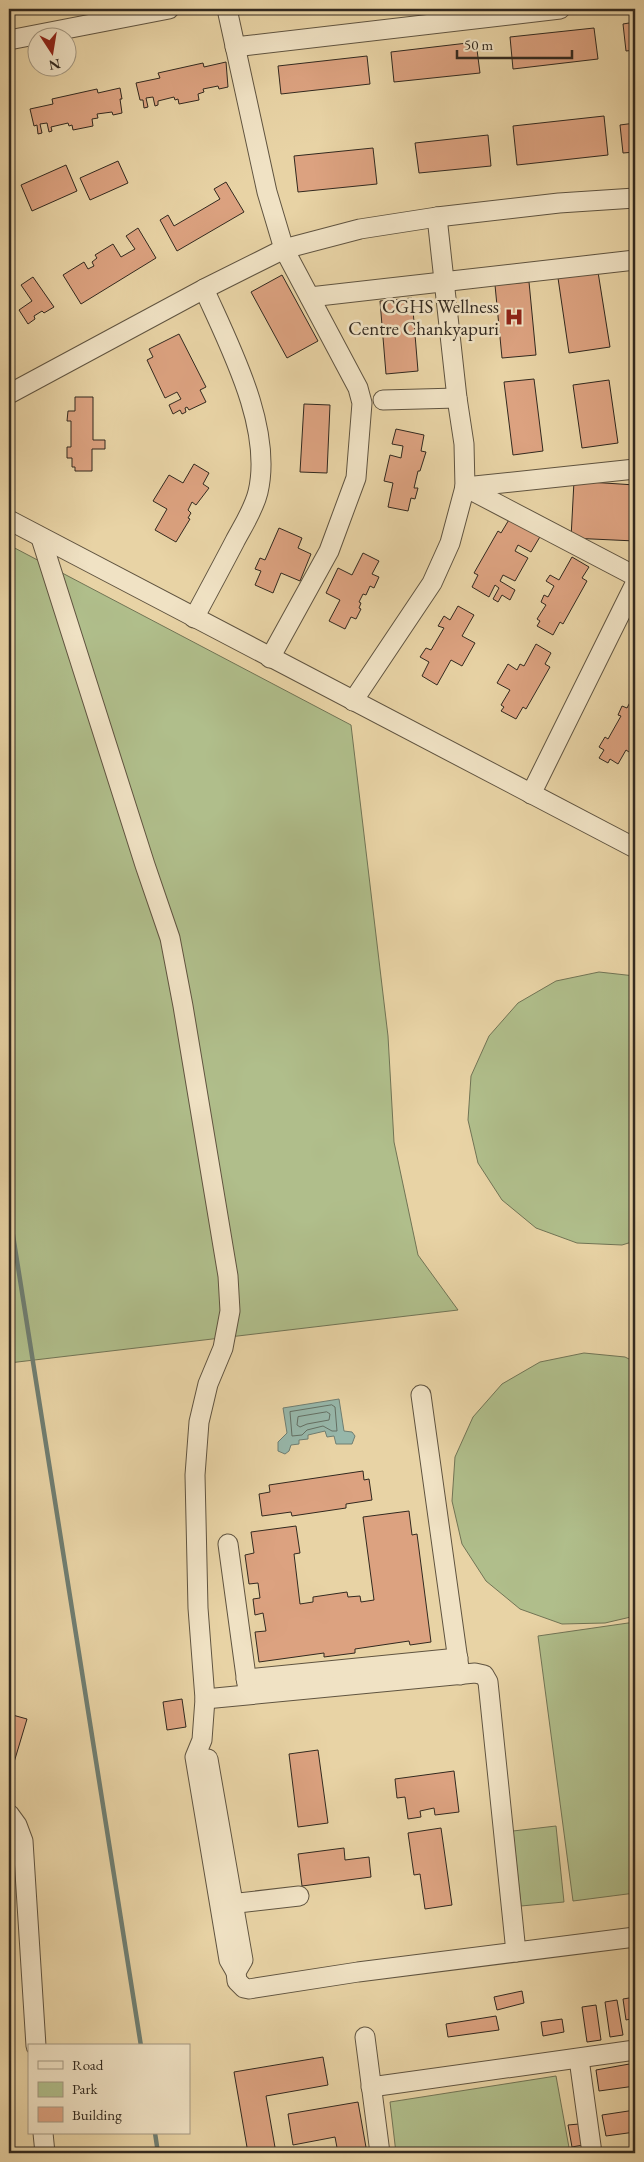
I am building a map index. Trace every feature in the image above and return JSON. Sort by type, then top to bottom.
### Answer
[{"type":"street","points":[[9,40],[71,18],[169,9]]},
{"type":"street","points":[[226,9],[267,192],[284,249],[358,388],[362,403],[356,478],[329,551],[270,658]]},
{"type":"street","points":[[235,47],[560,9]]},
{"type":"street","points":[[9,394],[284,249],[360,229],[437,217],[559,203],[635,198]]},
{"type":"street","points":[[352,701],[432,583],[450,543],[465,488],[464,444],[457,398],[437,217]]},
{"type":"street","points":[[310,297],[635,260]]},
{"type":"street","points":[[194,618],[245,523],[258,493],[261,466],[260,434],[249,398],[229,346],[204,290]]},
{"type":"street","points":[[383,400],[457,398]]},
{"type":"street","points":[[465,488],[635,469]]},
{"type":"street","points":[[465,488],[635,576]]},
{"type":"street","points":[[9,520],[635,848]]},
{"type":"street","points":[[41,538],[170,938],[228,1276],[230,1311],[223,1348],[208,1384],[199,1422],[195,1475],[198,1608],[205,1699],[202,1740],[195,1757],[226,1905],[229,1960],[236,1972],[236,1981],[244,1988],[249,1989],[358,1972],[635,1937]]},
{"type":"street","points":[[531,794],[635,584]]},
{"type":"street","points":[[421,1395],[459,1666]]},
{"type":"street","points":[[228,1544],[247,1687]]},
{"type":"street","points":[[205,1699],[247,1687],[459,1666],[484,1675],[488,1682],[516,1952]]},
{"type":"street","points":[[9,1814],[17,1825],[23,1841],[17,1872],[36,2044]]},
{"type":"street","points":[[226,1905],[299,1896]]},
{"type":"street","points":[[365,2037],[380,2153]]},
{"type":"street","points":[[371,2087],[635,2050]]},
{"type":"street","points":[[579,2059],[592,2153]]},
{"type":"street","points":[[44,2134],[45,2153]]},
{"type":"green space","points":[[9,545],[351,725],[388,1036],[394,1142],[418,1255],[458,1310],[9,1363]]},
{"type":"green space","points":[[599,972],[635,976],[635,1241],[622,1245],[577,1243],[536,1228],[502,1200],[478,1163],[468,1120],[471,1076],[489,1036],[518,1003],[556,981]]},
{"type":"green space","points":[[584,1353],[625,1357],[635,1362],[635,1616],[605,1623],[562,1624],[520,1609],[486,1581],[462,1544],[452,1501],[455,1457],[473,1417],[502,1384],[540,1362]]},
{"type":"green space","points":[[635,1622],[635,1893],[573,1901],[538,1636]]},
{"type":"green space","points":[[556,1826],[564,1902],[521,1906],[513,1831]]},
{"type":"green space","points":[[556,2076],[570,2153],[396,2153],[390,2102]]},
{"type":"water","points":[[339,1399],[344,1431],[352,1432],[355,1436],[352,1444],[336,1444],[334,1436],[327,1437],[325,1431],[308,1435],[308,1439],[299,1440],[299,1444],[291,1445],[289,1451],[285,1454],[278,1451],[278,1442],[287,1433],[283,1408]]},
{"type":"building","points":[[635,22],[635,50],[626,51],[623,24]]},
{"type":"building","points":[[594,28],[598,59],[513,69],[510,37]]},
{"type":"building","points":[[476,42],[480,73],[394,82],[391,52]]},
{"type":"building","points":[[367,56],[370,84],[281,94],[278,66]]},
{"type":"building","points":[[226,62],[228,87],[219,89],[218,86],[203,89],[204,92],[198,94],[199,100],[179,104],[178,99],[175,100],[174,97],[158,101],[158,105],[155,106],[153,97],[146,98],[148,107],[144,108],[143,100],[140,100],[136,83],[160,78],[158,73],[203,63],[204,67]]},
{"type":"building","points":[[120,88],[122,113],[113,115],[112,112],[97,114],[98,118],[92,119],[93,126],[73,130],[72,125],[69,126],[68,123],[51,127],[52,131],[49,132],[47,123],[40,124],[42,133],[38,134],[37,125],[34,126],[30,109],[53,104],[52,99],[97,89],[98,93]]},
{"type":"building","points":[[604,116],[608,155],[517,165],[513,126]]},
{"type":"building","points":[[635,123],[635,152],[623,153],[620,125]]},
{"type":"building","points":[[488,135],[491,166],[419,173],[415,143]]},
{"type":"building","points":[[373,148],[377,184],[298,192],[294,156]]},
{"type":"building","points":[[118,161],[128,183],[90,200],[80,178]]},
{"type":"building","points":[[66,165],[77,191],[32,211],[21,185]]},
{"type":"building","points":[[226,182],[244,212],[177,251],[160,220],[168,215],[174,226],[220,199],[214,189]]},
{"type":"building","points":[[138,228],[156,258],[81,304],[63,275],[84,262],[88,269],[94,266],[92,262],[97,258],[95,255],[113,244],[121,257],[135,249],[126,236]]},
{"type":"building","points":[[598,272],[610,347],[569,353],[558,278]]},
{"type":"building","points":[[282,275],[318,341],[287,358],[251,292]]},
{"type":"building","points":[[33,277],[54,307],[34,316],[35,319],[28,324],[19,310],[32,301],[21,285]]},
{"type":"building","points":[[529,282],[536,355],[502,358],[495,285]]},
{"type":"building","points":[[412,298],[418,371],[386,374],[380,301]]},
{"type":"building","points":[[9,313],[14,321],[9,325]]},
{"type":"building","points":[[179,334],[206,387],[200,390],[206,402],[189,410],[187,407],[185,408],[186,412],[182,414],[180,410],[173,414],[169,405],[181,399],[177,392],[165,398],[147,360],[153,357],[149,349]]},
{"type":"building","points":[[534,379],[543,451],[513,455],[504,382]]},
{"type":"building","points":[[609,380],[618,443],[582,448],[573,385]]},
{"type":"building","points":[[75,397],[93,397],[93,440],[105,440],[105,449],[92,449],[92,471],[75,471],[75,467],[72,467],[72,458],[67,458],[67,447],[71,447],[71,421],[67,421],[68,411],[75,411]]},
{"type":"building","points":[[304,404],[330,405],[327,473],[300,472]]},
{"type":"building","points":[[396,429],[424,435],[421,451],[426,452],[420,471],[418,471],[414,488],[418,488],[415,499],[411,498],[408,511],[388,507],[393,483],[384,481],[390,455],[401,458],[403,446],[392,444]]},
{"type":"building","points":[[194,464],[209,473],[203,484],[209,488],[196,505],[192,502],[188,510],[191,513],[188,518],[190,519],[176,542],[155,530],[167,509],[153,501],[169,475],[183,483]]},
{"type":"building","points":[[574,481],[635,485],[635,541],[571,538]]},
{"type":"building","points":[[510,518],[541,535],[531,552],[518,545],[515,551],[528,558],[515,581],[503,575],[500,581],[515,590],[510,600],[502,595],[498,602],[493,599],[499,588],[495,585],[489,597],[472,587],[478,575],[474,573],[498,531],[501,533]]},
{"type":"building","points":[[279,528],[302,538],[298,548],[311,554],[300,581],[281,573],[273,593],[255,585],[261,571],[255,569],[260,558],[265,560]]},
{"type":"building","points":[[363,553],[379,561],[372,574],[379,577],[374,588],[370,586],[366,595],[363,594],[359,602],[361,603],[359,608],[361,609],[356,619],[351,617],[345,629],[329,621],[340,600],[326,593],[338,568],[352,575]]},
{"type":"building","points":[[572,557],[589,567],[582,578],[587,581],[563,624],[560,622],[553,635],[537,626],[540,621],[537,619],[546,605],[541,602],[544,595],[548,597],[554,586],[546,581],[550,575],[559,580]]},
{"type":"building","points":[[458,606],[474,615],[462,636],[475,643],[462,666],[451,660],[437,685],[422,676],[429,662],[420,657],[426,648],[431,650],[444,628],[438,626],[444,616],[450,620]]},
{"type":"building","points":[[536,644],[551,653],[545,664],[550,667],[526,709],[523,707],[516,719],[501,711],[504,707],[501,705],[510,690],[497,683],[508,664],[517,670],[520,664],[524,666]]},
{"type":"building","points":[[635,693],[635,756],[626,750],[618,764],[610,759],[608,763],[599,758],[604,750],[599,747],[605,737],[608,739],[621,716],[618,715],[622,706],[627,708]]},
{"type":"building","points":[[363,1471],[364,1480],[369,1479],[372,1500],[346,1504],[346,1508],[292,1516],[291,1512],[262,1516],[259,1494],[270,1492],[269,1485]]},
{"type":"building","points":[[409,1511],[412,1535],[417,1534],[431,1642],[410,1645],[409,1641],[355,1649],[355,1653],[324,1657],[324,1653],[259,1662],[255,1632],[266,1631],[263,1613],[255,1615],[253,1599],[260,1598],[258,1583],[249,1584],[245,1555],[254,1553],[251,1532],[296,1526],[300,1553],[294,1554],[300,1604],[313,1602],[313,1597],[347,1592],[348,1597],[360,1596],[361,1602],[374,1600],[363,1517]]},
{"type":"building","points":[[182,1699],[186,1727],[167,1730],[163,1702]]},
{"type":"building","points":[[9,1714],[27,1719],[9,1779]]},
{"type":"building","points":[[318,1750],[328,1823],[298,1827],[289,1754]]},
{"type":"building","points":[[454,1771],[459,1812],[435,1815],[434,1808],[420,1811],[421,1817],[408,1819],[405,1797],[397,1798],[395,1779]]},
{"type":"building","points":[[441,1828],[452,1905],[425,1909],[420,1874],[414,1875],[408,1833]]},
{"type":"building","points":[[344,1848],[345,1860],[369,1857],[371,1877],[302,1886],[298,1854]]},
{"type":"building","points":[[522,1991],[524,2003],[497,2010],[494,1997]]},
{"type":"building","points":[[635,1997],[635,2018],[626,2020],[623,1999]]},
{"type":"building","points":[[617,2000],[623,2035],[610,2037],[605,2002]]},
{"type":"building","points":[[596,2005],[601,2040],[587,2042],[582,2007]]},
{"type":"building","points":[[496,2016],[499,2030],[448,2037],[446,2024]]},
{"type":"building","points":[[562,2019],[564,2032],[543,2036],[541,2022]]},
{"type":"building","points":[[323,2057],[328,2085],[266,2096],[276,2153],[248,2153],[234,2072]]},
{"type":"building","points":[[635,2063],[635,2086],[599,2091],[596,2070]]},
{"type":"building","points":[[358,2102],[367,2153],[338,2153],[335,2137],[293,2145],[288,2114]]},
{"type":"building","points":[[635,2110],[635,2132],[606,2136],[602,2115]]},
{"type":"building","points":[[579,2124],[583,2145],[572,2147],[568,2125]]},
{"type":"waterway","points":[[9,1210],[141,2044]]},
{"type":"waterway","points":[[155,2134],[158,2153]]},
{"type":"place","name":"CGHS Wellness Centre Chankyapuri","points":[[514,317]]}]
